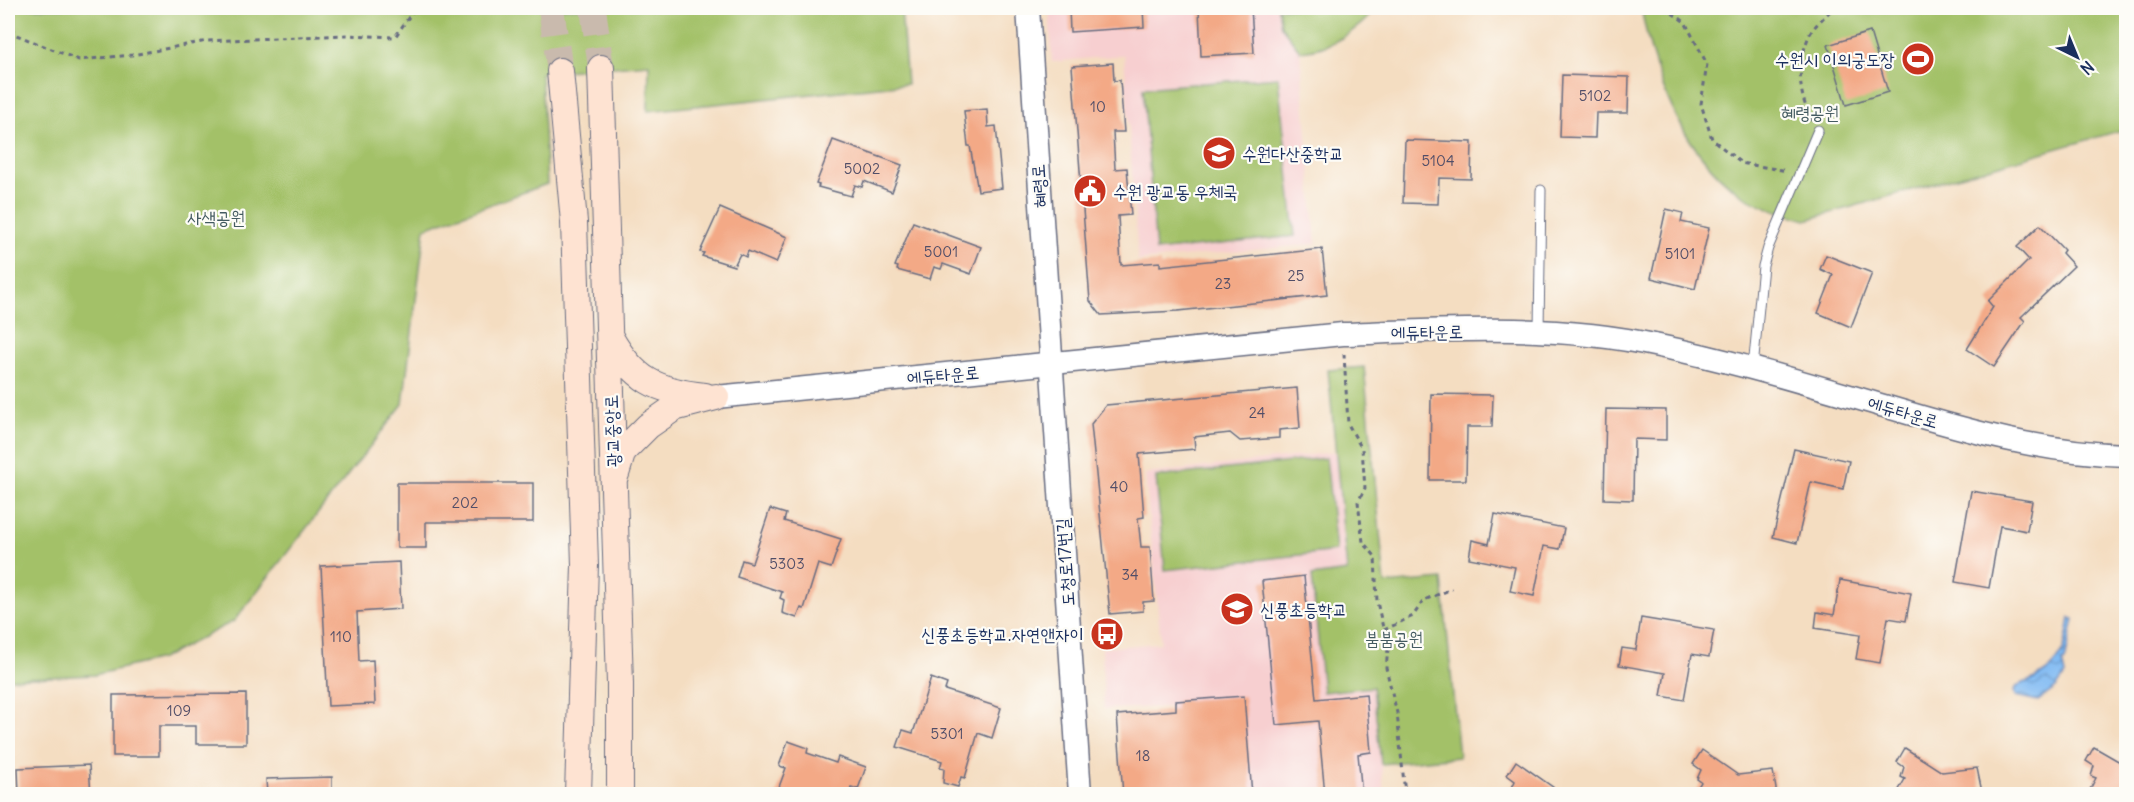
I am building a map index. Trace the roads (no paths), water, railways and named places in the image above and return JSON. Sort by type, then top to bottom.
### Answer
[{"type":"main road","name":"광교중앙로","points":[[601,68],[614,481],[620,795]]},
{"type":"main road","name":"광교중앙로","points":[[560,71],[574,222],[585,565],[578,795]]},
{"type":"main road","points":[[608,334],[623,361],[650,383],[676,393],[716,397]]},
{"type":"main road","points":[[614,481],[623,451],[648,426],[674,408],[716,397]]},
{"type":"street","name":"혜령로","points":[[1028,8],[1052,365]]},
{"type":"street","name":"에듀타운로","points":[[716,397],[1343,334],[1441,330],[1586,333],[1658,345],[1753,368],[1987,435],[2062,448],[2127,455]]},
{"type":"street","name":"도청로17번길","points":[[1052,365],[1080,795]]},
{"type":"lane","points":[[1753,368],[1763,266],[1797,174],[1818,130]]},
{"type":"lane","points":[[1539,332],[1541,190]]},
{"type":"water","points":[[2070,618],[2074,619],[2065,661],[2062,662],[2065,675],[2057,687],[2038,701],[2015,696],[2016,687],[2038,677],[2059,659],[2065,645]]},
{"type":"tunnel","points":[[551,8],[560,71]]},
{"type":"tunnel","points":[[593,8],[601,68]]},
{"type":"place","name":"수원시 이의궁도장","points":[[1918,59]]},
{"type":"place","name":"수원다산중학교","points":[[1219,153]]},
{"type":"place","name":"수원 광교동 우체국","points":[[1090,191]]},
{"type":"place","name":"신풍초등학교","points":[[1237,609]]},
{"type":"place","name":"신풍초등학교.자연앤자이","points":[[1107,634]]},
{"type":"park label","name":"혜령공원","points":[[1810,112]]},
{"type":"park label","name":"사색공원","points":[[216,217]]},
{"type":"park label","name":"붐붐공원","points":[[1394,638]]}]
